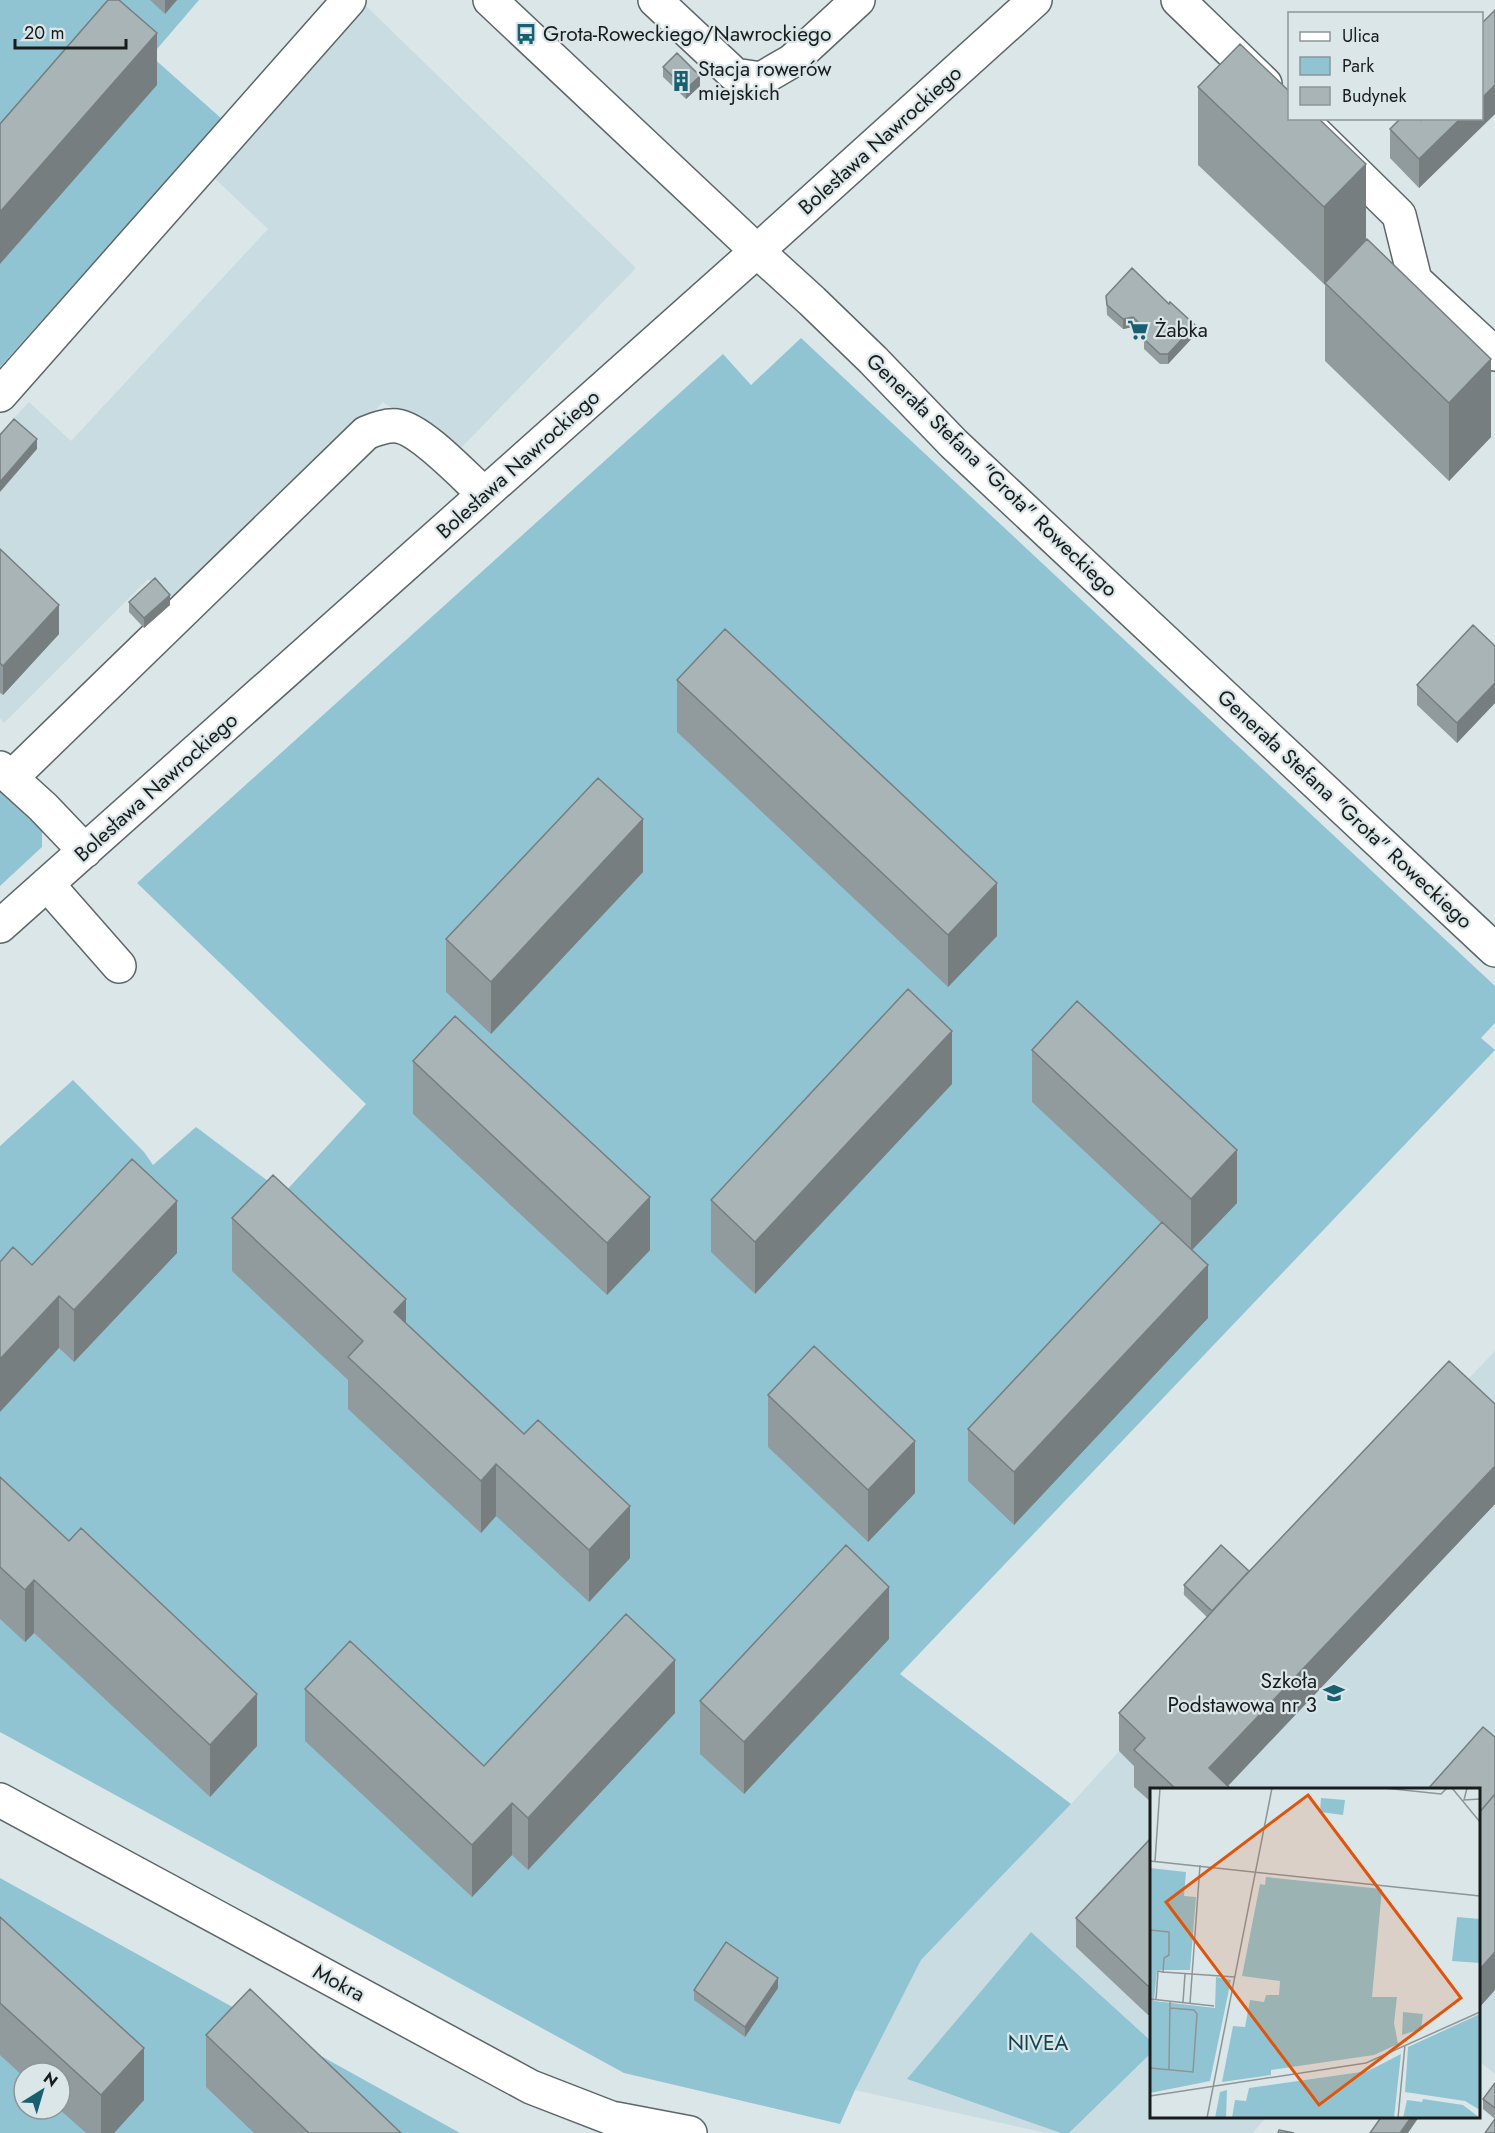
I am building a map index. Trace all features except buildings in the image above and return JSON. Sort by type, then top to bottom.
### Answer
[{"type":"street","points":[[0,395],[349,0]]},
{"type":"street","name":"Generała Stefana \"Grota\" Roweckiego","points":[[490,0],[866,353],[954,444],[1495,950]]},
{"type":"street","points":[[656,0],[735,75],[761,79],[792,61],[858,0]]},
{"type":"street","name":"Bolesława Nawrockiego","points":[[0,926],[1035,0]]},
{"type":"street","points":[[1178,0],[1288,106]]},
{"type":"street","points":[[1302,120],[1400,215],[1415,280],[1495,354]]},
{"type":"street","points":[[85,850],[5,773],[52,739],[366,433],[381,427],[399,426],[419,435],[484,494]]},
{"type":"street","points":[[47,884],[119,966]]},
{"type":"street","name":"Mokra","points":[[0,1800],[531,2086],[610,2118],[690,2133]]},
{"type":"shaded area","points":[[365,5],[636,268],[455,454],[383,402],[183,613],[148,579],[4,723],[0,718],[0,433],[29,402],[71,441],[268,229],[209,173]]},
{"type":"shaded area","name":"Szkoła Podstawowa nr 3","points":[[1495,1351],[1495,2074],[1480,2062],[1480,1788],[1150,1788],[1150,2118],[1265,2118],[1253,2133],[1046,2133],[855,2090],[921,1960],[1071,1804],[1225,1635],[1182,1593],[1218,1554],[1263,1594]]},
{"type":"green space","points":[[0,0],[199,0],[151,56],[222,119],[0,367]]},
{"type":"green space","points":[[801,338],[1495,986],[1495,1023],[1481,1038],[1495,1050],[900,1674],[1071,1804],[921,1960],[840,2124],[624,2073],[0,1732],[0,1146],[73,1080],[144,1152],[153,1165],[196,1127],[284,1193],[366,1104],[137,883],[723,354],[751,385]]},
{"type":"green space","points":[[0,791],[42,828],[42,847],[0,886]]},
{"type":"green space","points":[[0,1878],[460,2133],[0,2133]]},
{"type":"green space","name":"NIVEA","points":[[1031,1932],[1150,2040],[1150,2054],[1069,2133],[1061,2133],[907,2079]]},
{"type":"place","name":"Grota-Roweckiego/Nawrockiego","points":[[526,34]]},
{"type":"place","name":"Stacja rowerów miejskich","points":[[681,81]]},
{"type":"place","name":"Żabka","points":[[1138,330]]},
{"type":"place","name":"Szkoła Podstawowa nr 3","points":[[1334,1693]]}]
